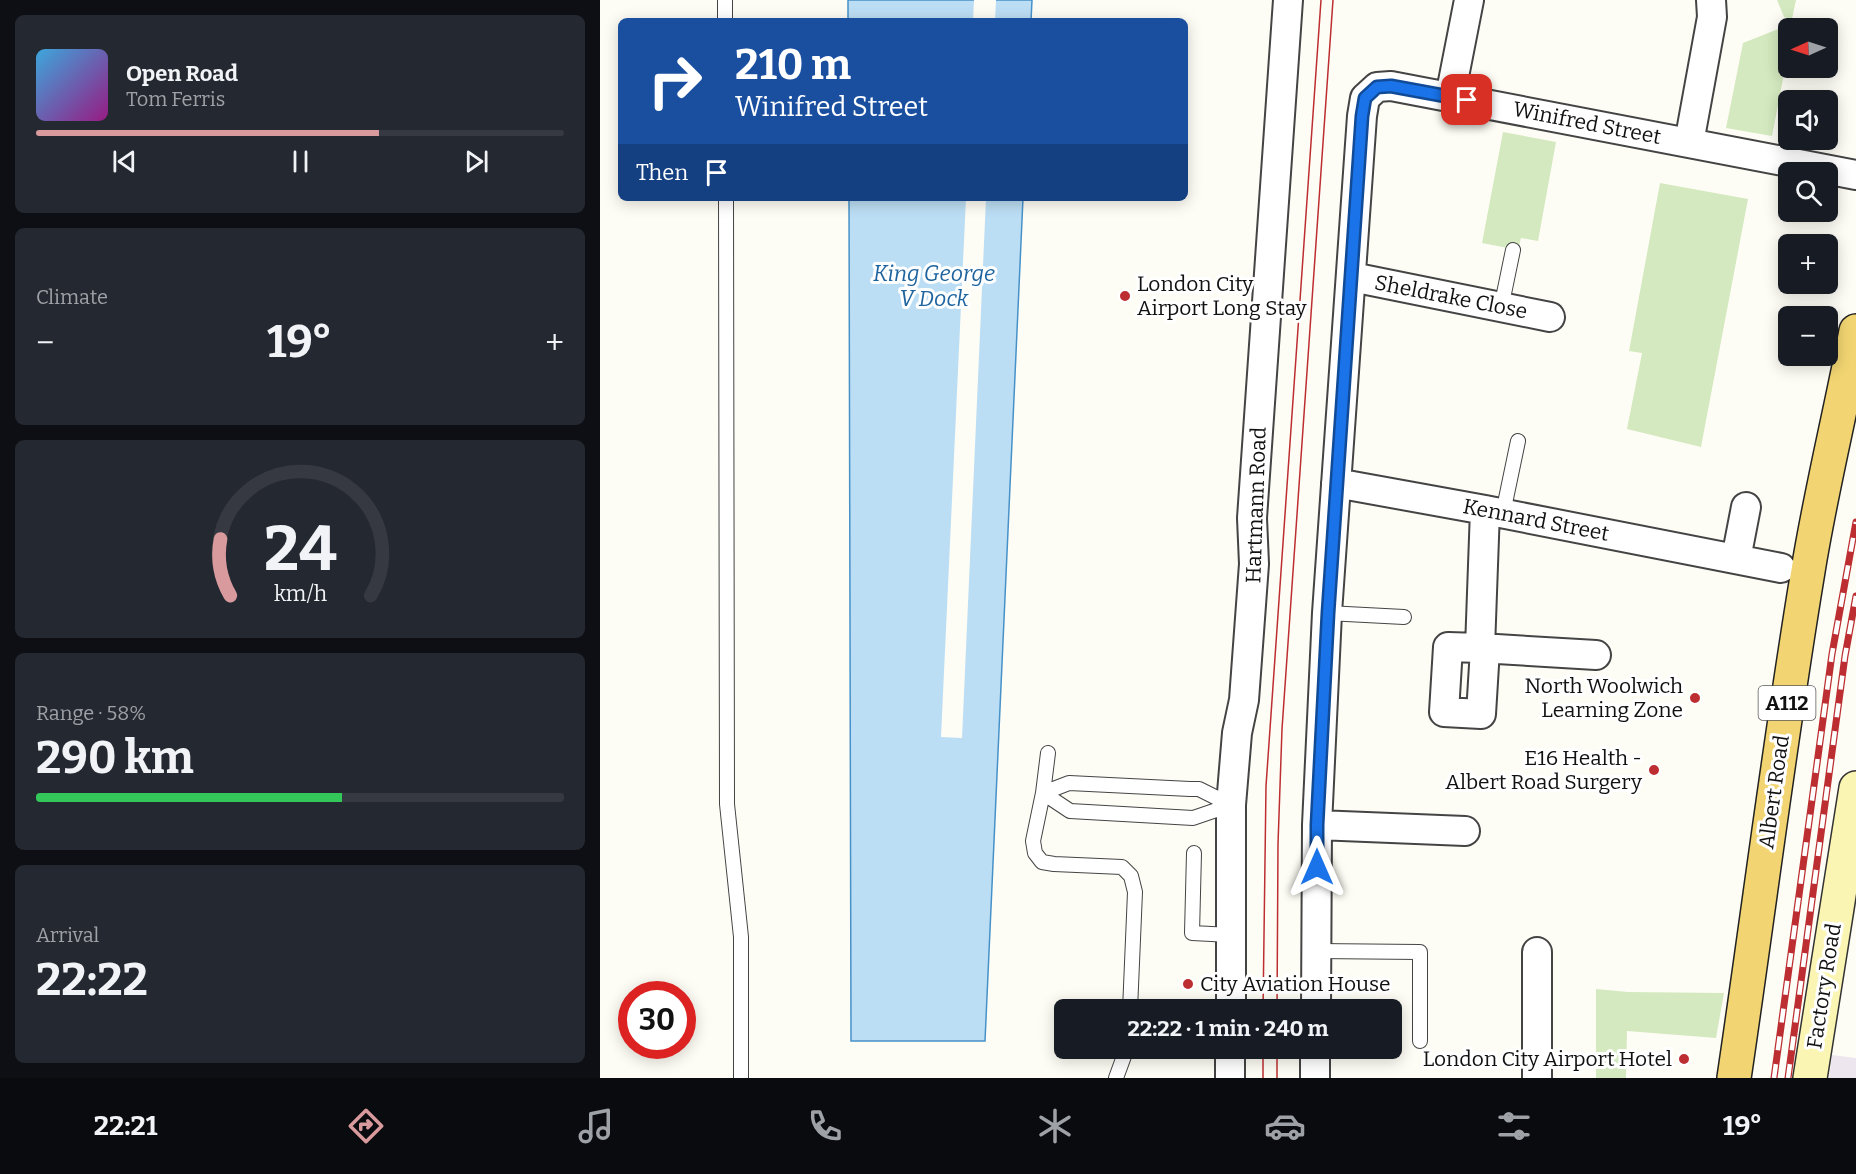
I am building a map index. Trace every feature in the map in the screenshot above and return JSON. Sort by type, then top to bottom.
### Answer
[{"type":"main road","name":"Albert Road","points":[[1734,1078],[1777,769],[1808,572],[1824,478],[1856,331]]},
{"type":"street","name":"Hartmann Road","points":[[1231,999],[1231,805],[1237,733],[1244,700],[1254,564],[1252,518],[1288,0]]},
{"type":"street","points":[[1450,97],[1469,0]]},
{"type":"street","name":"Winifred Street","points":[[1689,143],[1712,17],[1711,0]]},
{"type":"street","name":"Winifred Street","points":[[1352,277],[1362,116],[1365,98],[1377,87],[1391,86],[1856,175]]},
{"type":"street","points":[[1316,999],[1317,825],[1336,483],[1352,277]]},
{"type":"street","name":"Sheldrake Close","points":[[1352,277],[1550,317]]},
{"type":"street","name":"Kennard Street","points":[[1336,483],[1494,511],[1781,568]]},
{"type":"street","points":[[1736,559],[1746,507]]},
{"type":"street","points":[[1494,511],[1482,648],[1596,655]]},
{"type":"street","name":"Factory Road","points":[[1810,1078],[1856,788]]},
{"type":"street","points":[[1317,825],[1466,831]]},
{"type":"street","points":[[1537,952],[1537,1078]]},
{"type":"street","points":[[1230,1059],[1230,1078]]},
{"type":"street","points":[[1315,1059],[1315,1078]]},
{"type":"lane","points":[[725,0],[726,18]]},
{"type":"lane","points":[[726,201],[727,804],[741,937],[741,1078]]},
{"type":"lane","points":[[1501,308],[1513,250]]},
{"type":"lane","points":[[1494,511],[1518,441]]},
{"type":"lane","points":[[1328,613],[1404,617]]},
{"type":"lane","points":[[1048,753],[1033,841],[1035,854],[1042,862],[1054,864],[1122,867],[1131,876],[1135,892],[1130,999]]},
{"type":"lane","points":[[1043,793],[1069,783],[1199,789],[1231,805]]},
{"type":"lane","points":[[1043,793],[1070,811],[1193,818],[1231,805]]},
{"type":"lane","points":[[1194,853],[1192,933],[1231,935]]},
{"type":"lane","points":[[1316,951],[1420,952],[1420,1041]]},
{"type":"lane","points":[[1116,1078],[1124,1059]]},
{"type":"shaded area","points":[[1832,1055],[1856,1058],[1856,1078],[1829,1078]]},
{"type":"green space","points":[[1777,0],[1796,0],[1792,18],[1784,17]]},
{"type":"green space","points":[[1778,29],[1778,78],[1783,78],[1781,90],[1778,90],[1778,105],[1772,136],[1726,128],[1743,43]]},
{"type":"green space","points":[[1503,132],[1556,142],[1538,241],[1521,238],[1518,250],[1482,243]]},
{"type":"green space","points":[[1660,183],[1748,199],[1701,447],[1627,429],[1642,353],[1629,351]]},
{"type":"green space","points":[[1596,989],[1628,992],[1724,993],[1716,1038],[1627,1031],[1626,1078],[1596,1078]]},
{"type":"water","points":[[848,0],[1032,0],[1031,18],[848,18]]},
{"type":"water","name":"King George V Dock","points":[[849,201],[1023,201],[985,1041],[851,1041]]},
{"type":"pier","points":[[974,0],[996,0],[995,18],[973,18]]},
{"type":"pier","points":[[966,201],[986,201],[962,738],[941,737]]},
{"type":"tram line","points":[[1263,999],[1266,786],[1321,0]]},
{"type":"tram line","points":[[1277,999],[1278,844],[1282,729],[1333,0]]},
{"type":"tram line","points":[[1263,1059],[1263,1078]]},
{"type":"tram line","points":[[1277,1059],[1277,1078]]},
{"type":"railway","points":[[1774,1078],[1832,654],[1856,522]]},
{"type":"railway","points":[[1788,1078],[1845,656],[1856,596]]},
{"type":"place","name":"London City Airport Long Stay","points":[[1125,296]]},
{"type":"place","name":"North Woolwich Learning Zone","points":[[1695,698]]},
{"type":"place","name":"E16 Health - Albert Road Surgery","points":[[1654,770]]},
{"type":"place","name":"City Aviation House","points":[[1188,984]]},
{"type":"place","name":"London City Airport Hotel","points":[[1684,1059]]},
{"type":"route","points":[[1317,867],[1317,825],[1336,483],[1365,98],[1377,87],[1391,86],[1467,100]]}]
